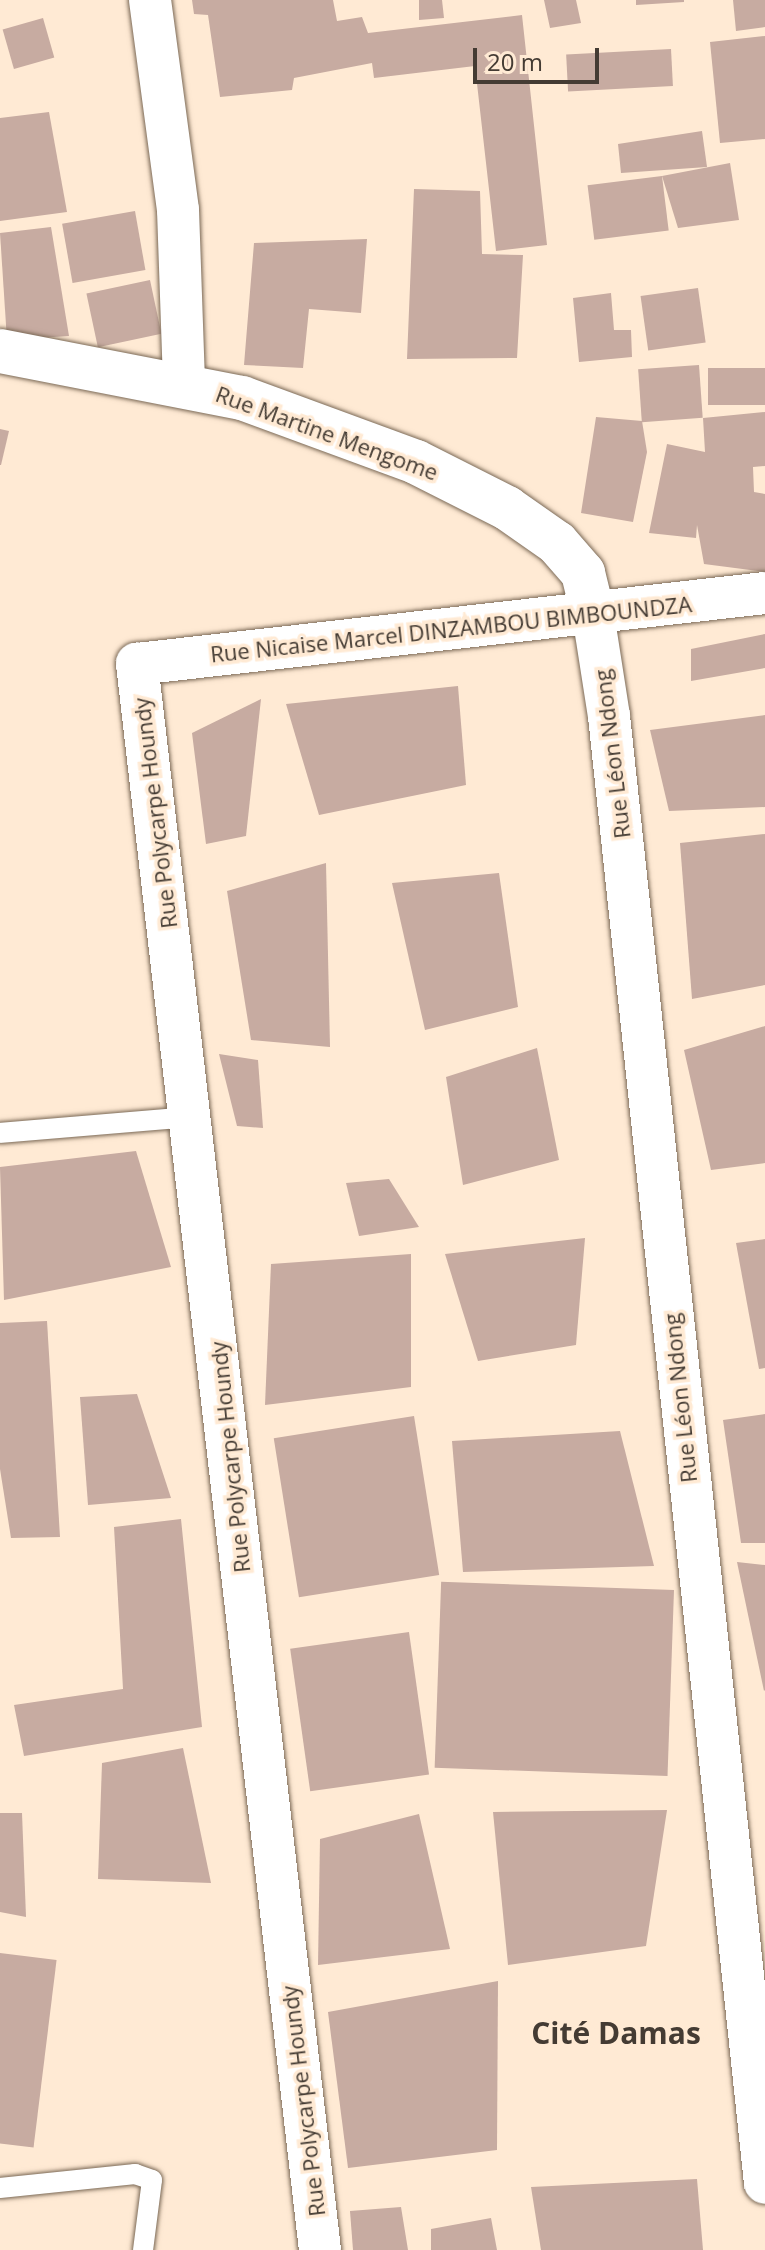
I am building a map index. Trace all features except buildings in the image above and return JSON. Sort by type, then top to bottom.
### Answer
[{"type":"street","points":[[150,0],[178,210],[184,384]]},
{"type":"street","name":"Rue Martine Mengome","points":[[0,351],[184,384],[242,398],[416,462],[494,500],[557,543],[583,573],[593,614]]},
{"type":"street","name":"Rue Nicaise Marcel DINZAMBOU BIMBOUNDZA","points":[[137,664],[765,593]]},
{"type":"street","name":"Rue Léon Ndong","points":[[593,614],[609,716],[765,2183]]},
{"type":"street","name":"Rue Polycarpe Houndy","points":[[137,664],[192,1117],[320,2250]]},
{"type":"lane","points":[[0,1133],[192,1117]]},
{"type":"lane","points":[[0,2188],[135,2174],[152,2180],[143,2250]]},
{"type":"district","name":"Cité Damas","points":[[616,2033]]}]
